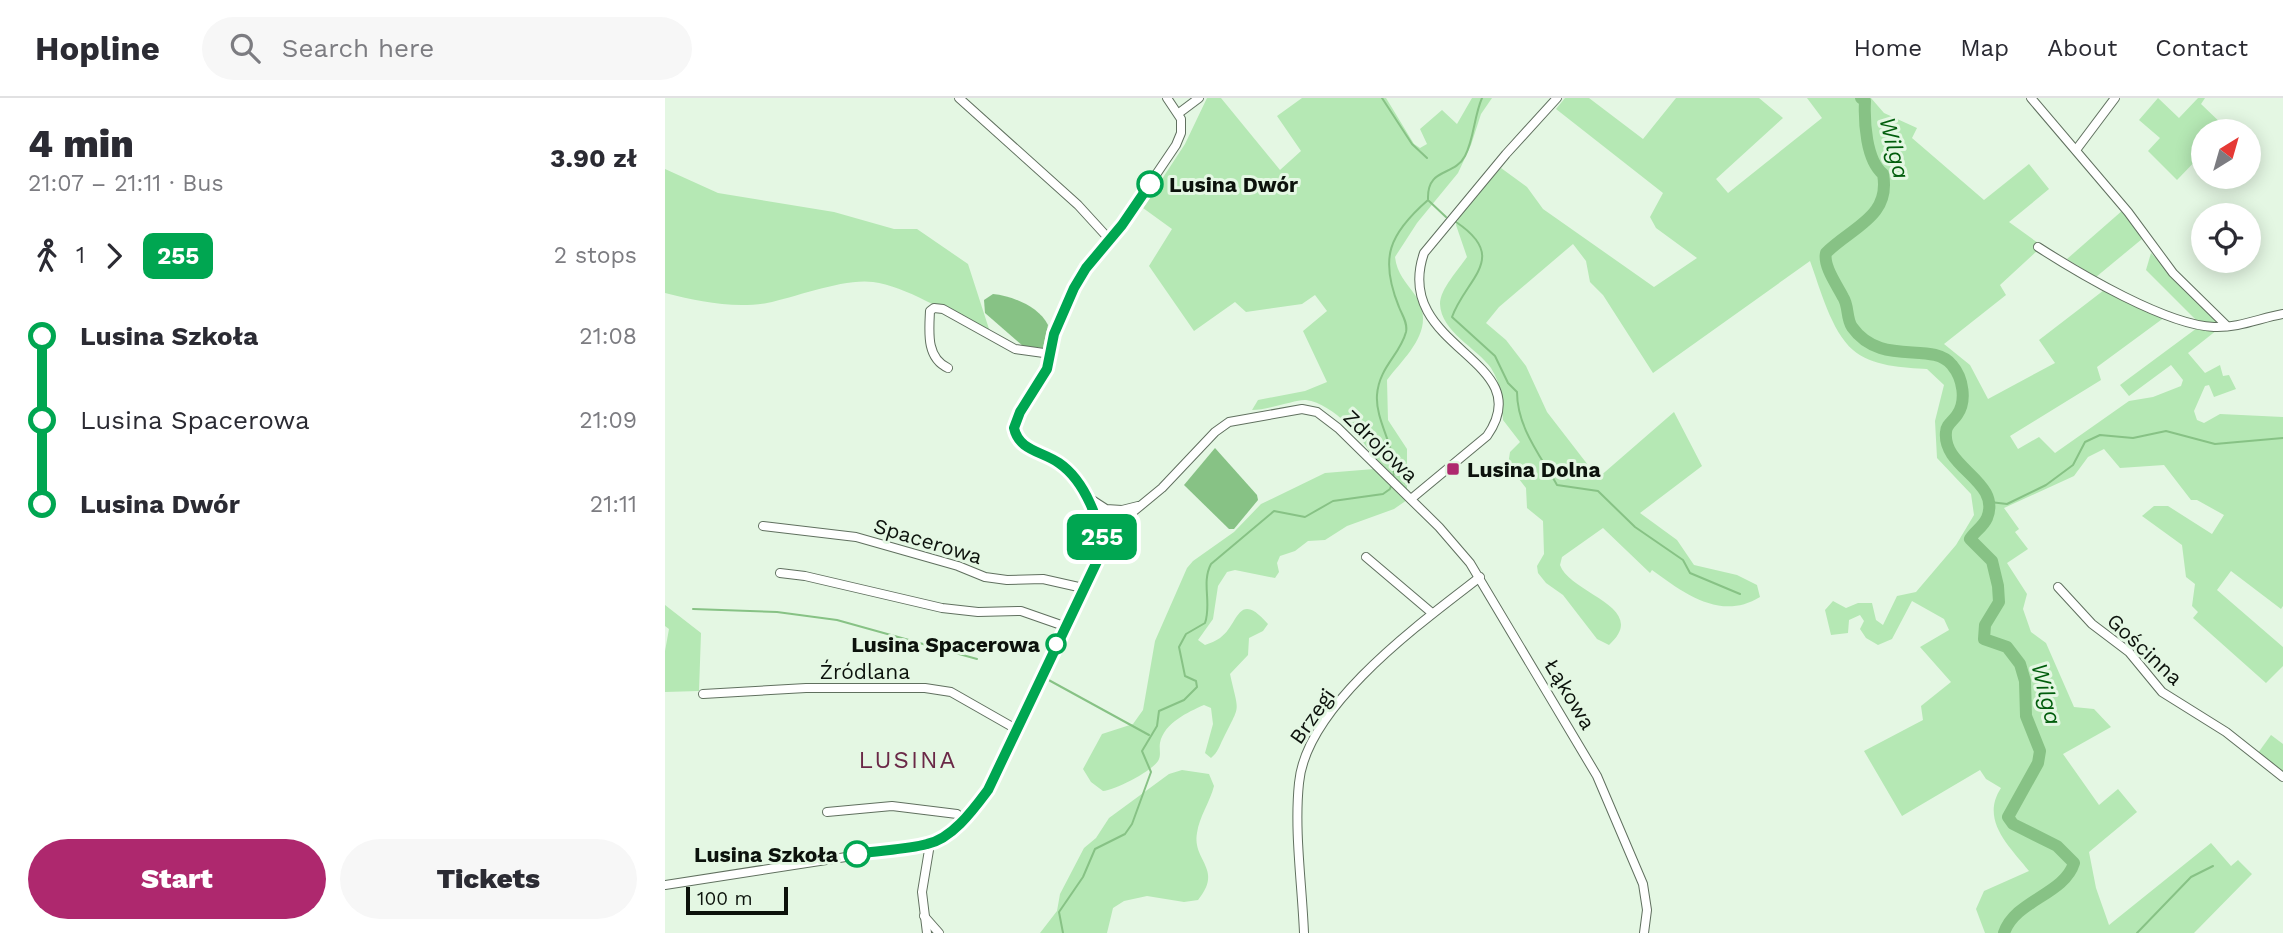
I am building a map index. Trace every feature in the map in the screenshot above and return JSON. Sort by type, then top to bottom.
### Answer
[{"type":"street","points":[[959,98],[1078,205],[1110,240]]},
{"type":"street","points":[[1101,553],[1101,529],[1086,496],[1066,468],[1028,448],[1015,433],[1015,422],[1042,381],[1054,334],[1074,288],[1179,139],[1179,113],[1167,98]]},
{"type":"street","points":[[1179,113],[1199,98]]},
{"type":"street","name":"Zdrojowa","points":[[1122,523],[1138,506],[1162,488],[1221,426],[1238,418],[1289,409],[1317,412],[1328,418],[1411,499],[1486,436],[1495,423],[1499,407],[1490,378],[1440,330],[1421,302],[1419,269],[1424,253],[1506,154],[1557,98]]},
{"type":"street","points":[[2031,98],[2076,150],[2173,273],[2227,326]]},
{"type":"street","points":[[2076,150],[2115,98]]},
{"type":"street","points":[[2038,247],[2167,315],[2202,326],[2227,326],[2283,314]]},
{"type":"street","points":[[948,368],[936,362],[932,355],[930,311],[934,307],[943,309],[1015,349],[1051,354]]},
{"type":"street","points":[[665,885],[930,844],[964,819],[988,790],[1083,587],[1101,553],[1122,523],[1117,510],[1106,509],[1086,496]]},
{"type":"street","name":"Łąkowa","points":[[1411,499],[1458,546],[1480,578],[1597,776],[1643,884],[1647,910],[1644,933]]},
{"type":"street","name":"Zdrojowa","points":[[1117,510],[1138,506]]},
{"type":"street","points":[[1098,519],[1106,509]]},
{"type":"street","name":"Spacerowa","points":[[763,526],[856,537],[958,566],[985,577],[1007,580],[1043,579],[1083,587]]},
{"type":"street","points":[[1101,529],[1114,532]]},
{"type":"street","points":[[1366,558],[1432,613]]},
{"type":"street","points":[[780,573],[805,576],[942,608],[978,612],[1021,611],[1065,626]]},
{"type":"street","name":"Brzegi","points":[[1304,933],[1298,808],[1304,757],[1312,741],[1341,703],[1394,645],[1480,578]]},
{"type":"street","name":"Gościnna","points":[[2058,587],[2092,624],[2129,652],[2162,692],[2226,732],[2283,777]]},
{"type":"street","name":"Źródlana","points":[[703,694],[806,688],[925,688],[951,692],[1016,729]]},
{"type":"street","points":[[827,813],[892,806],[957,814],[964,819]]},
{"type":"street","points":[[927,933],[924,915],[924,867],[930,844]]},
{"type":"street","points":[[924,915],[939,933]]},
{"type":"shaded area","points":[[1207,98],[1221,98],[1280,170],[1301,151],[1277,116],[1302,98],[1386,98],[1414,144],[1420,148],[1427,144],[1420,129],[1442,110],[1457,124],[1472,98],[1492,98],[1481,114],[1458,173],[1417,223],[1395,257],[1400,273],[1421,307],[1423,319],[1417,341],[1387,380],[1388,420],[1407,449],[1407,500],[1394,509],[1347,526],[1325,540],[1308,541],[1295,551],[1280,556],[1277,563],[1279,572],[1275,578],[1235,570],[1227,572],[1218,586],[1213,619],[1198,640],[1205,645],[1218,639],[1244,610],[1258,614],[1268,624],[1263,631],[1249,638],[1248,655],[1230,674],[1237,708],[1218,749],[1211,758],[1205,753],[1213,724],[1211,708],[1204,705],[1177,719],[1166,730],[1156,763],[1143,774],[1103,791],[1091,782],[1083,769],[1102,734],[1133,724],[1143,710],[1155,641],[1187,568],[1234,532],[1261,504],[1325,473],[1374,469],[1376,462],[1347,424],[1317,403],[1302,400],[1252,410],[1258,400],[1305,391],[1327,382],[1303,331],[1327,311],[1315,295],[1302,304],[1246,312],[1235,302],[1194,331],[1149,266],[1172,229],[1143,208],[1185,144]]},
{"type":"shaded area","points":[[1565,98],[1589,98],[1643,139],[1676,98],[1759,98],[1783,118],[1716,179],[1728,193],[1822,118],[1807,98],[1871,98],[1884,113],[1917,128],[1912,138],[1984,200],[2029,164],[2049,189],[2009,222],[2038,243],[2038,250],[2000,285],[2006,295],[1944,344],[1970,365],[1988,399],[2055,363],[2039,340],[2108,287],[2165,317],[2097,367],[2101,380],[2010,436],[2018,449],[2039,437],[2055,453],[2129,401],[2153,397],[2181,386],[2183,380],[2171,365],[2129,396],[2120,385],[2197,328],[2217,330],[2188,353],[2205,373],[2220,365],[2223,376],[2229,375],[2236,389],[2214,397],[2209,385],[2205,386],[2194,411],[2197,420],[2204,423],[2220,414],[2283,417],[2283,606],[2281,609],[2231,571],[2217,590],[2283,647],[2283,666],[2266,683],[2193,618],[2198,612],[2192,606],[2195,584],[2186,577],[2182,545],[2142,516],[2154,506],[2168,506],[2212,534],[2224,515],[2197,500],[2191,500],[2164,465],[2120,468],[2104,449],[2088,457],[2074,476],[2004,508],[2019,529],[2015,532],[2028,549],[2007,563],[2027,594],[2023,609],[2031,632],[2046,643],[2074,707],[2094,709],[2111,727],[2063,754],[2099,805],[2118,789],[2137,812],[2089,852],[2096,888],[2109,925],[2211,843],[2231,866],[2238,860],[2252,874],[2194,933],[1985,933],[1976,909],[1984,891],[2029,871],[2006,842],[1995,822],[1995,800],[2001,788],[1986,779],[1980,770],[1902,816],[1864,751],[1923,720],[1921,706],[1951,682],[1920,647],[1949,630],[1944,619],[1912,601],[1892,639],[1878,645],[1866,638],[1860,629],[1864,621],[1860,615],[1849,620],[1848,633],[1831,635],[1825,610],[1833,601],[1846,608],[1858,603],[1872,603],[1876,620],[1883,625],[1897,596],[1916,592],[1956,545],[1974,515],[1971,494],[1937,458],[1935,421],[1944,385],[1927,369],[1878,363],[1853,350],[1832,321],[1810,261],[1653,373],[1603,295],[1590,282],[1586,261],[1573,244],[1499,307],[1486,323],[1506,340],[1526,366],[1547,412],[1598,478],[1674,412],[1702,466],[1640,513],[1677,540],[1694,565],[1737,575],[1757,585],[1760,597],[1746,604],[1731,606],[1704,602],[1677,588],[1652,570],[1650,573],[1603,528],[1562,557],[1560,565],[1567,575],[1615,611],[1620,621],[1619,632],[1609,645],[1597,639],[1563,595],[1546,583],[1538,573],[1537,566],[1544,554],[1543,521],[1527,508],[1526,488],[1508,465],[1510,452],[1520,442],[1503,420],[1501,394],[1491,368],[1453,331],[1442,314],[1440,304],[1443,292],[1467,257],[1456,225],[1460,214],[1501,168],[1527,187],[1543,209],[1654,287],[1697,258],[1656,228],[1650,217],[1663,193],[1556,109]]},
{"type":"shaded area","points":[[2158,98],[2179,118],[2198,98],[2205,98],[2201,104],[2217,119],[2191,119],[2191,165],[2177,180],[2148,151],[2160,138],[2139,120]]},
{"type":"shaded area","points":[[665,169],[718,193],[834,212],[894,229],[917,229],[968,264],[989,329],[977,328],[912,294],[873,282],[834,285],[754,305],[715,303],[665,293]]},
{"type":"shaded area","points":[[2123,210],[2142,239],[2096,277],[2067,259]]},
{"type":"shaded area","points":[[2151,253],[2220,325],[2198,322],[2146,270]]},
{"type":"shaded area","points":[[993,294],[1025,304],[1044,319],[1048,325],[1043,348],[1023,346],[985,313],[984,300]]},
{"type":"shaded area","points":[[1215,448],[1257,495],[1258,500],[1234,529],[1229,529],[1184,485]]},
{"type":"shaded area","points":[[665,605],[701,633],[699,691],[665,692],[665,651],[669,629],[665,626]]},
{"type":"shaded area","points":[[2271,735],[2283,744],[2283,772],[2258,753]]},
{"type":"shaded area","points":[[1182,770],[1209,774],[1214,786],[1197,833],[1199,851],[1208,873],[1205,889],[1198,900],[1184,902],[1147,896],[1124,901],[1113,908],[1107,933],[1040,933],[1057,911],[1060,894],[1084,848],[1096,838],[1109,818],[1169,774]]},
{"type":"waterway","points":[[1382,98],[1412,144],[1427,158]]},
{"type":"waterway","points":[[1428,199],[1429,189],[1436,177],[1460,163],[1465,156],[1482,98]]},
{"type":"waterway","name":"Wilga","points":[[1861,98],[1865,101],[1870,150],[1877,168],[1883,174],[1884,189],[1881,201],[1867,220],[1826,253],[1827,264],[1845,301],[1850,323],[1864,339],[1877,347],[1932,354],[1943,358],[1959,376],[1962,403],[1946,430],[1947,445],[1986,494],[1989,505],[1987,518],[1970,539],[1992,561],[1998,586],[1999,602],[1985,625],[1984,639],[2007,647],[2020,664],[2025,681],[2026,716],[2040,751],[2038,763],[2008,817],[2013,824],[2057,846],[2074,863],[2069,874],[2018,913],[2004,933]]},
{"type":"waterway","points":[[1393,478],[1393,458],[1379,416],[1377,395],[1385,369],[1399,348],[1406,329],[1393,290],[1389,261],[1396,236],[1428,200]]},
{"type":"waterway","points":[[1429,201],[1446,217]]},
{"type":"waterway","points":[[1456,222],[1472,235],[1480,247],[1482,258],[1474,279],[1452,317],[1495,356],[1508,383],[1517,392],[1525,429],[1557,485],[1598,491],[1635,527],[1683,560],[1690,573],[1740,594]]},
{"type":"waterway","points":[[1990,502],[2007,504],[2046,485],[2073,465],[2085,442],[2100,435],[2133,438],[2166,431],[2215,444],[2283,438]]},
{"type":"waterway","points":[[1063,933],[1059,912],[1083,877],[1095,849],[1125,834],[1132,824],[1151,772],[1142,751],[1157,726],[1159,711],[1184,700],[1197,687],[1196,681],[1185,676],[1179,647],[1186,634],[1205,623],[1207,578],[1211,564],[1274,511],[1305,517],[1333,501],[1383,494],[1390,489],[1392,483]]},
{"type":"waterway","points":[[693,609],[777,612],[837,620],[977,659]]},
{"type":"waterway","points":[[1045,678],[1149,735]]},
{"type":"waterway","points":[[2137,933],[2191,877],[2213,866]]},
{"type":"bus line","name":"255","points":[[857,854],[930,844],[954,828],[974,808],[988,790],[1101,553],[1101,529],[1081,486],[1058,462],[1022,444],[1014,428],[1020,412],[1042,381],[1054,334],[1074,288],[1086,268],[1122,225],[1150,184]]},
{"type":"place","name":"Lusina Dwór","points":[[1150,184]]},
{"type":"place","name":"Lusina Dolna","points":[[1453,469]]},
{"type":"place","name":"Lusina Spacerowa","points":[[1056,644]]},
{"type":"place","name":"Lusina Szkoła","points":[[857,854]]},
{"type":"district","name":"LUSINA","points":[[908,760]]}]
